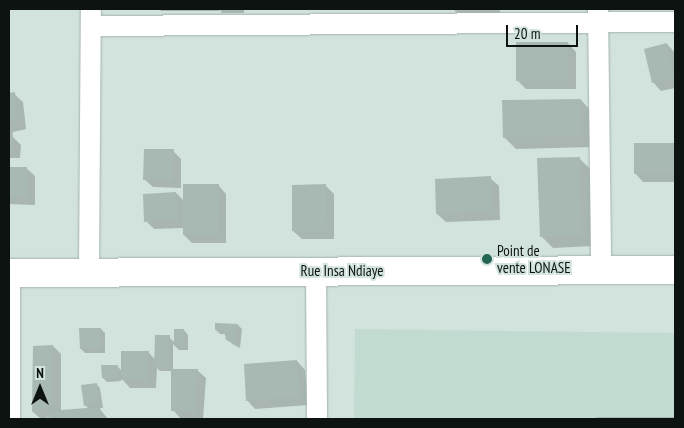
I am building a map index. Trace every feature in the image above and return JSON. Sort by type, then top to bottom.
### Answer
[{"type":"main road","name":"Rue Insa Ndiaye","points":[[10,273],[675,270]]},
{"type":"street","points":[[598,16],[601,270]]},
{"type":"street","points":[[89,272],[91,17],[598,16],[675,22]]},
{"type":"street","points":[[316,271],[317,419]]},
{"type":"street","points":[[10,273],[10,419]]},
{"type":"shaded area","points":[[355,329],[675,333],[675,419],[354,419]]},
{"type":"building","points":[[516,42],[568,42],[568,81],[516,81]]},
{"type":"building","points":[[667,43],[675,78],[652,83],[644,49]]},
{"type":"building","points":[[15,92],[18,121],[9,123],[9,93]]},
{"type":"building","points":[[581,99],[582,136],[503,138],[502,100]]},
{"type":"building","points":[[9,135],[13,135],[12,151],[9,151]]},
{"type":"building","points":[[634,143],[675,143],[675,174],[634,174]]},
{"type":"building","points":[[144,149],[174,149],[173,180],[143,180]]},
{"type":"building","points":[[580,157],[582,235],[540,237],[537,158]]},
{"type":"building","points":[[9,167],[27,167],[27,197],[9,197]]},
{"type":"building","points":[[491,176],[492,212],[436,214],[435,179]]},
{"type":"building","points":[[183,184],[219,184],[218,235],[183,235]]},
{"type":"building","points":[[326,184],[327,231],[292,231],[292,185]]},
{"type":"building","points":[[176,192],[178,220],[144,222],[143,194]]},
{"type":"building","points":[[215,323],[238,324],[236,345],[226,340],[224,331],[215,330]]},
{"type":"building","points":[[79,328],[101,328],[101,349],[80,349]]},
{"type":"building","points":[[174,329],[184,329],[184,346],[174,346]]},
{"type":"building","points":[[155,335],[170,335],[169,368],[154,368]]},
{"type":"building","points":[[53,345],[53,405],[32,412],[33,346]]},
{"type":"building","points":[[121,351],[149,351],[148,380],[121,380]]},
{"type":"building","points":[[297,360],[300,397],[246,401],[244,364]]},
{"type":"building","points":[[101,365],[118,365],[118,378],[102,378]]},
{"type":"building","points":[[171,369],[198,369],[196,413],[171,411]]},
{"type":"building","points":[[97,383],[99,404],[84,406],[81,385]]},
{"type":"building","points":[[100,407],[101,419],[49,419],[48,411]]},
{"type":"building","points":[[596,417],[675,417],[675,419],[596,419]]},
{"type":"place","name":"Point de vente LONASE","points":[[487,259]]}]
